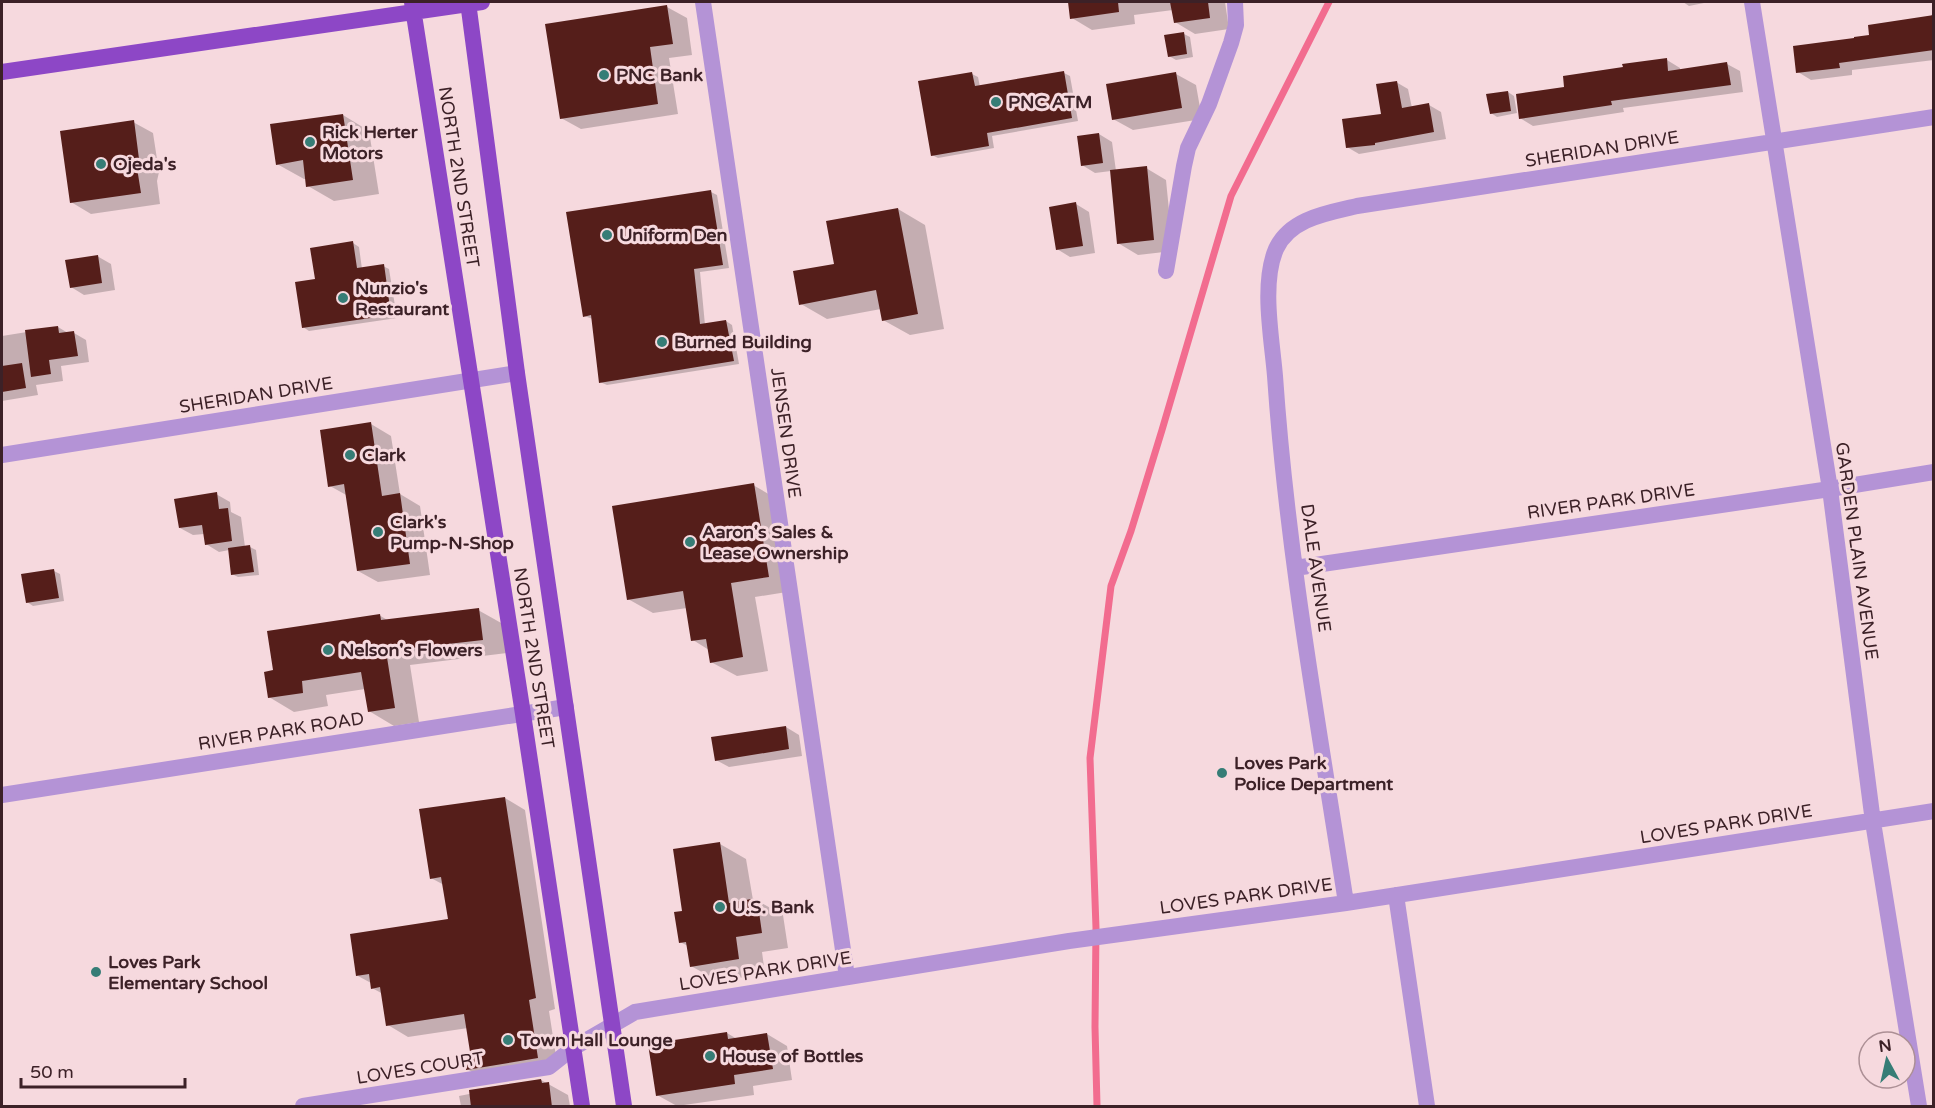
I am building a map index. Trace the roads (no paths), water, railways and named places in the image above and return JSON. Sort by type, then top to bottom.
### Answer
[{"type":"main road","points":[[2,72],[413,7],[472,2]]},
{"type":"main road","name":"NORTH 2ND STREET","points":[[472,2],[517,373],[624,1107]]},
{"type":"main road","name":"NORTH 2ND STREET","points":[[413,7],[524,714],[582,1107]]},
{"type":"street","name":"JENSEN DRIVE","points":[[703,2],[847,977]]},
{"type":"street","points":[[1166,271],[1188,148],[1209,104],[1231,43],[1236,25],[1235,2]]},
{"type":"street","name":"GARDEN PLAIN AVENUE","points":[[1752,2],[1830,489],[1873,822],[1919,1107]]},
{"type":"street","name":"SHERIDAN DRIVE","points":[[1283,238],[1293,227],[1307,220],[1357,206],[1934,117]]},
{"type":"street","name":"DALE AVENUE","points":[[1283,238],[1273,261],[1269,304],[1277,406],[1294,568],[1346,903]]},
{"type":"street","name":"SHERIDAN DRIVE","points":[[2,456],[517,373]]},
{"type":"street","name":"RIVER PARK DRIVE","points":[[1294,568],[1934,472]]},
{"type":"street","name":"RIVER PARK ROAD","points":[[2,795],[567,707]]},
{"type":"street","name":"LOVES PARK DRIVE","points":[[573,1048],[635,1012],[1125,932],[1346,903],[1934,812]]},
{"type":"street","points":[[1396,895],[1427,1107]]},
{"type":"street","name":"LOVES COURT","points":[[303,1107],[549,1067],[573,1048]]},
{"type":"waterway","points":[[1097,1106],[1096,928],[1090,758],[1111,586],[1131,531],[1231,196],[1329,2]]},
{"type":"place","name":"PNC Bank","points":[[604,75]]},
{"type":"place","name":"PNC ATM","points":[[996,102]]},
{"type":"place","name":"Rick Herter Motors","points":[[310,142]]},
{"type":"place","name":"Ojeda's","points":[[101,164]]},
{"type":"place","name":"Uniform Den","points":[[607,235]]},
{"type":"place","name":"Nunzio's Restaurant","points":[[343,298]]},
{"type":"place","name":"Burned Building","points":[[662,342]]},
{"type":"place","name":"Clark","points":[[350,455]]},
{"type":"place","name":"Clark's Pump-N-Shop","points":[[378,532]]},
{"type":"place","name":"Aaron's Sales & Lease Ownership","points":[[690,542]]},
{"type":"place","name":"Nelson's Flowers","points":[[328,650]]},
{"type":"place","name":"Loves Park Police Department","points":[[1222,773]]},
{"type":"place","name":"U.S. Bank","points":[[720,907]]},
{"type":"place","name":"Loves Park Elementary School","points":[[96,972]]},
{"type":"place","name":"Town Hall Lounge","points":[[508,1040]]},
{"type":"place","name":"House of Bottles","points":[[710,1056]]}]
